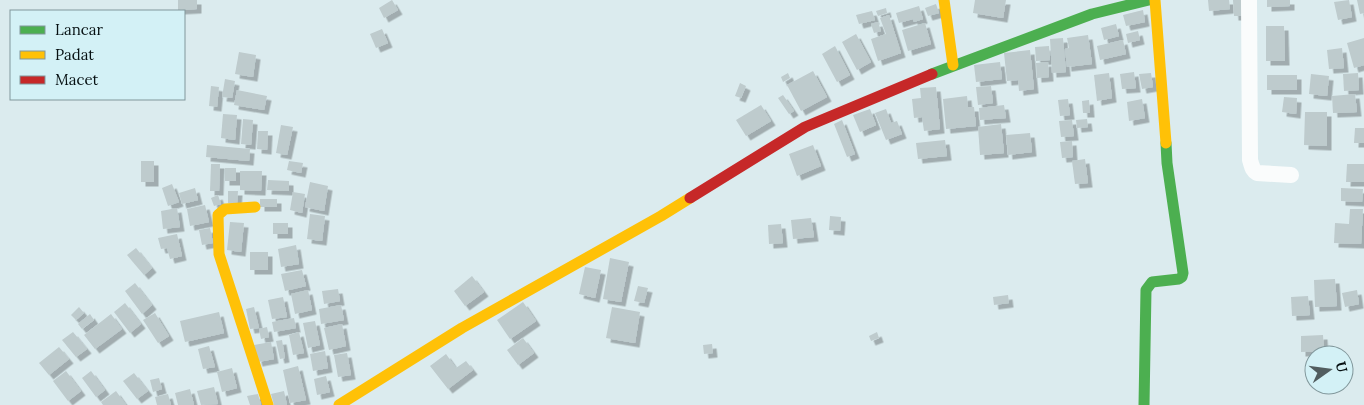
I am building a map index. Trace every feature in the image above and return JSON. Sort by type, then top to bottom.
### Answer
[{"type":"street","points":[[944,0],[953,65]]},
{"type":"street","points":[[339,405],[462,328],[661,216],[805,127],[953,65],[1092,14],[1149,0]]},
{"type":"street","points":[[1144,405],[1146,290],[1152,282],[1182,277],[1167,163],[1155,0]]},
{"type":"street","points":[[1249,0],[1250,160],[1254,170],[1258,173],[1291,175]]},
{"type":"street","points":[[255,207],[225,209],[218,215],[218,241],[219,254],[268,405]]},
{"type":"building","points":[[178,0],[197,0],[197,9],[178,10]]},
{"type":"building","points":[[392,0],[398,10],[384,18],[379,8]]},
{"type":"building","points":[[975,0],[1006,0],[1003,18],[973,13]]},
{"type":"building","points":[[1208,0],[1229,0],[1230,9],[1209,11]]},
{"type":"building","points":[[1233,0],[1242,0],[1242,16],[1234,16]]},
{"type":"building","points":[[1267,0],[1290,0],[1290,6],[1267,7]]},
{"type":"building","points":[[1349,0],[1352,17],[1338,20],[1334,2]]},
{"type":"building","points":[[1357,0],[1364,0],[1364,13],[1360,14]]},
{"type":"building","points":[[936,4],[939,13],[928,16],[925,8]]},
{"type":"building","points":[[919,6],[923,19],[914,22],[913,19],[899,23],[896,13]]},
{"type":"building","points":[[886,8],[887,13],[878,16],[876,11]]},
{"type":"building","points":[[1143,10],[1145,22],[1126,26],[1123,15]]},
{"type":"building","points":[[872,11],[875,20],[859,24],[856,15]]},
{"type":"building","points":[[889,15],[901,53],[878,61],[871,39],[886,34],[880,18]]},
{"type":"building","points":[[878,22],[881,31],[874,33],[871,24]]},
{"type":"building","points":[[925,23],[931,44],[908,51],[902,30]]},
{"type":"building","points":[[1116,24],[1119,36],[1104,40],[1101,28]]},
{"type":"building","points":[[1266,26],[1284,26],[1285,61],[1266,61]]},
{"type":"building","points":[[382,29],[388,43],[376,48],[370,34]]},
{"type":"building","points":[[1138,31],[1140,40],[1128,43],[1126,34]]},
{"type":"building","points":[[856,34],[871,62],[857,70],[842,42]]},
{"type":"building","points":[[1088,35],[1092,64],[1067,67],[1065,49],[1069,48],[1067,38]]},
{"type":"building","points":[[1063,38],[1066,72],[1052,73],[1050,39]]},
{"type":"building","points":[[1364,38],[1364,65],[1354,68],[1347,43]]},
{"type":"building","points":[[1123,40],[1126,54],[1100,60],[1097,46]]},
{"type":"building","points":[[835,46],[850,75],[837,82],[822,54]]},
{"type":"building","points":[[1049,46],[1050,60],[1036,61],[1035,47]]},
{"type":"building","points":[[1342,48],[1344,68],[1329,69],[1327,50]]},
{"type":"building","points":[[1030,50],[1034,89],[1019,91],[1018,80],[1007,81],[1004,53]]},
{"type":"building","points":[[239,52],[256,55],[253,77],[235,74]]},
{"type":"building","points":[[1000,62],[1002,79],[976,82],[974,65]]},
{"type":"building","points":[[1048,62],[1049,77],[1037,78],[1036,63]]},
{"type":"building","points":[[813,71],[827,97],[801,111],[787,85]]},
{"type":"building","points":[[1134,72],[1136,88],[1122,89],[1120,74]]},
{"type":"building","points":[[788,73],[790,78],[783,82],[781,77]]},
{"type":"building","points":[[1109,73],[1112,98],[1097,101],[1094,75]]},
{"type":"building","points":[[1151,73],[1153,87],[1142,89],[1139,74]]},
{"type":"building","points":[[1358,73],[1359,90],[1344,91],[1343,74]]},
{"type":"building","points":[[1311,74],[1329,76],[1327,96],[1309,94]]},
{"type":"building","points":[[1267,75],[1297,75],[1297,90],[1267,90]]},
{"type":"building","points":[[225,79],[235,81],[232,98],[222,97]]},
{"type":"building","points":[[740,83],[746,86],[741,98],[735,96]]},
{"type":"building","points":[[211,86],[219,87],[217,107],[209,106]]},
{"type":"building","points":[[991,86],[993,103],[978,105],[976,87]]},
{"type":"building","points":[[936,87],[940,129],[924,131],[922,117],[914,118],[912,99],[921,98],[920,88]]},
{"type":"building","points":[[237,90],[267,96],[264,110],[234,105]]},
{"type":"building","points":[[1355,94],[1357,112],[1333,113],[1332,96]]},
{"type":"building","points":[[783,95],[794,111],[789,114],[778,98]]},
{"type":"building","points":[[967,96],[968,107],[974,107],[976,126],[946,129],[943,99]]},
{"type":"building","points":[[1284,97],[1297,98],[1296,114],[1282,112]]},
{"type":"building","points":[[1068,99],[1070,115],[1060,116],[1058,100]]},
{"type":"building","points":[[1142,99],[1145,118],[1129,121],[1127,102]]},
{"type":"building","points":[[1089,100],[1090,113],[1083,113],[1082,101]]},
{"type":"building","points":[[761,105],[771,121],[746,136],[736,120]]},
{"type":"building","points":[[1004,105],[1006,118],[980,120],[979,108]]},
{"type":"building","points":[[870,109],[876,125],[860,132],[853,115]]},
{"type":"building","points":[[886,109],[891,123],[897,121],[902,134],[886,140],[875,113]]},
{"type":"building","points":[[1305,112],[1327,112],[1327,146],[1304,145]]},
{"type":"building","points":[[223,114],[237,115],[235,140],[221,138]]},
{"type":"building","points":[[243,119],[253,120],[251,145],[241,144]]},
{"type":"building","points":[[1087,119],[1088,127],[1077,128],[1076,120]]},
{"type":"building","points":[[842,120],[855,154],[847,157],[834,124]]},
{"type":"building","points":[[1072,120],[1074,136],[1061,137],[1059,121]]},
{"type":"building","points":[[1001,124],[1004,153],[980,155],[978,127]]},
{"type":"building","points":[[281,125],[293,127],[287,155],[276,153]]},
{"type":"building","points":[[1355,128],[1364,128],[1364,143],[1354,143]]},
{"type":"building","points":[[258,131],[268,131],[267,150],[257,149]]},
{"type":"building","points":[[1030,133],[1032,152],[1008,155],[1006,135]]},
{"type":"building","points":[[945,140],[947,156],[918,159],[916,143]]},
{"type":"building","points":[[1072,141],[1073,157],[1062,158],[1060,142]]},
{"type":"building","points":[[207,145],[250,149],[249,161],[206,157]]},
{"type":"building","points":[[813,145],[821,166],[797,176],[789,154]]},
{"type":"building","points":[[1085,159],[1088,183],[1075,184],[1072,161]]},
{"type":"building","points":[[141,161],[154,161],[154,182],[141,182]]},
{"type":"building","points":[[289,161],[303,163],[301,173],[287,170]]},
{"type":"building","points":[[211,164],[220,164],[219,191],[210,191]]},
{"type":"building","points":[[1347,164],[1364,164],[1364,182],[1346,182]]},
{"type":"building","points":[[225,168],[236,168],[236,181],[225,181]]},
{"type":"building","points":[[240,171],[262,171],[261,191],[240,190]]},
{"type":"building","points":[[268,180],[289,181],[289,191],[267,190]]},
{"type":"building","points":[[310,182],[328,186],[324,211],[305,207]]},
{"type":"building","points":[[172,184],[179,202],[168,206],[162,188]]},
{"type":"building","points":[[195,188],[198,200],[182,204],[179,193]]},
{"type":"building","points":[[1341,188],[1363,189],[1362,202],[1341,201]]},
{"type":"building","points":[[228,191],[238,191],[237,204],[228,203]]},
{"type":"building","points":[[293,192],[305,194],[302,213],[290,210]]},
{"type":"building","points":[[218,195],[221,204],[214,206],[211,198]]},
{"type":"building","points":[[260,199],[277,199],[277,207],[260,207]]},
{"type":"building","points":[[205,205],[209,222],[190,226],[187,209]]},
{"type":"building","points":[[177,208],[180,227],[163,229],[161,211]]},
{"type":"building","points":[[1350,209],[1363,209],[1361,244],[1334,243],[1335,223],[1349,224]]},
{"type":"building","points":[[310,214],[325,216],[322,241],[307,239]]},
{"type":"building","points":[[830,216],[841,217],[840,231],[829,230]]},
{"type":"building","points":[[811,218],[814,237],[793,239],[791,220]]},
{"type":"building","points":[[230,222],[244,223],[241,252],[227,250]]},
{"type":"building","points":[[273,223],[288,223],[288,234],[273,234]]},
{"type":"building","points":[[781,224],[783,243],[769,244],[768,225]]},
{"type":"building","points":[[210,228],[213,243],[202,245],[199,230]]},
{"type":"building","points":[[177,234],[182,256],[170,259],[167,248],[161,249],[158,238]]},
{"type":"building","points":[[296,245],[299,264],[281,267],[278,249]]},
{"type":"building","points":[[136,248],[152,268],[144,275],[127,255]]},
{"type":"building","points":[[250,252],[268,252],[268,270],[250,270]]},
{"type":"building","points":[[610,258],[629,262],[621,302],[603,299]]},
{"type":"building","points":[[585,267],[601,270],[595,298],[579,294]]},
{"type":"building","points":[[302,270],[306,286],[285,291],[281,274]]},
{"type":"building","points":[[472,276],[484,292],[465,306],[454,291]]},
{"type":"building","points":[[1335,279],[1337,306],[1315,307],[1314,280]]},
{"type":"building","points":[[135,283],[152,305],[142,314],[125,291]]},
{"type":"building","points":[[638,286],[648,288],[644,303],[634,301]]},
{"type":"building","points":[[338,289],[340,301],[324,304],[322,291]]},
{"type":"building","points":[[308,290],[312,310],[295,314],[291,294]]},
{"type":"building","points":[[1357,290],[1359,304],[1345,307],[1342,293]]},
{"type":"building","points":[[1008,295],[1009,303],[994,305],[993,297]]},
{"type":"building","points":[[1308,296],[1310,315],[1292,316],[1291,297]]},
{"type":"building","points":[[283,297],[287,317],[272,319],[268,300]]},
{"type":"building","points":[[523,302],[536,321],[510,339],[497,320]]},
{"type":"building","points":[[125,303],[141,324],[130,333],[114,312]]},
{"type":"building","points":[[341,305],[344,320],[321,324],[319,309]]},
{"type":"building","points":[[79,307],[84,313],[76,320],[71,315]]},
{"type":"building","points":[[254,307],[259,328],[250,329],[246,309]]},
{"type":"building","points":[[612,307],[640,312],[635,343],[606,338]]},
{"type":"building","points":[[219,312],[224,333],[185,342],[180,321]]},
{"type":"building","points":[[155,313],[169,336],[158,343],[143,320]]},
{"type":"building","points":[[90,314],[94,320],[82,329],[78,324]]},
{"type":"building","points":[[111,314],[122,329],[95,349],[84,335]]},
{"type":"building","points":[[294,318],[296,328],[274,332],[272,322]]},
{"type":"building","points":[[315,321],[320,345],[308,348],[303,323]]},
{"type":"building","points":[[342,324],[346,346],[329,350],[324,328]]},
{"type":"building","points":[[267,327],[269,337],[261,339],[259,329]]},
{"type":"building","points":[[73,332],[87,349],[76,357],[62,340]]},
{"type":"building","points":[[299,332],[304,353],[293,355],[289,335]]},
{"type":"building","points":[[877,332],[879,338],[871,341],[869,336]]},
{"type":"building","points":[[1323,335],[1324,345],[1304,345],[1304,352],[1301,352],[1301,336]]},
{"type":"building","points":[[523,338],[534,353],[518,365],[507,350]]},
{"type":"building","points":[[282,340],[285,358],[280,359],[276,341]]},
{"type":"building","points":[[271,342],[274,359],[258,362],[254,345]]},
{"type":"building","points":[[712,344],[713,353],[704,354],[703,345]]},
{"type":"building","points":[[209,346],[215,367],[203,369],[198,349]]},
{"type":"building","points":[[59,347],[69,359],[49,375],[39,363]]},
{"type":"building","points":[[325,351],[328,368],[313,371],[310,354]]},
{"type":"building","points":[[347,353],[351,375],[338,377],[334,355]]},
{"type":"building","points":[[446,354],[456,368],[466,361],[473,370],[448,389],[430,366]]},
{"type":"building","points":[[298,366],[306,400],[290,403],[283,370]]},
{"type":"building","points":[[232,368],[237,388],[222,392],[217,372]]},
{"type":"building","points":[[66,371],[81,391],[68,401],[53,381]]},
{"type":"building","points":[[91,371],[105,390],[96,397],[82,378]]},
{"type":"building","points":[[134,373],[148,391],[137,399],[123,381]]},
{"type":"building","points":[[326,376],[330,392],[317,395],[314,379]]},
{"type":"building","points":[[159,378],[162,389],[153,392],[150,380]]},
{"type":"building","points":[[214,387],[218,404],[201,405],[197,391]]},
{"type":"building","points":[[190,389],[194,405],[178,405],[175,393]]},
{"type":"building","points":[[116,391],[126,405],[103,405],[101,402]]},
{"type":"building","points":[[284,391],[287,405],[274,405],[271,394]]},
{"type":"building","points":[[168,394],[171,405],[157,405],[155,397]]},
{"type":"building","points":[[258,394],[261,405],[250,405],[247,396]]},
{"type":"traffic: fast","points":[[932,74],[1092,14],[1149,0]]},
{"type":"traffic: fast","points":[[1144,405],[1146,290],[1152,282],[1179,279],[1183,273],[1167,163],[1166,143]]},
{"type":"traffic: slow","points":[[944,0],[953,65]]},
{"type":"traffic: slow","points":[[1155,0],[1166,143]]},
{"type":"traffic: slow","points":[[339,405],[462,328],[690,198]]},
{"type":"traffic: slow","points":[[255,207],[225,209],[218,215],[219,254],[268,405]]},
{"type":"traffic: jam","points":[[690,198],[805,127],[932,74]]}]
